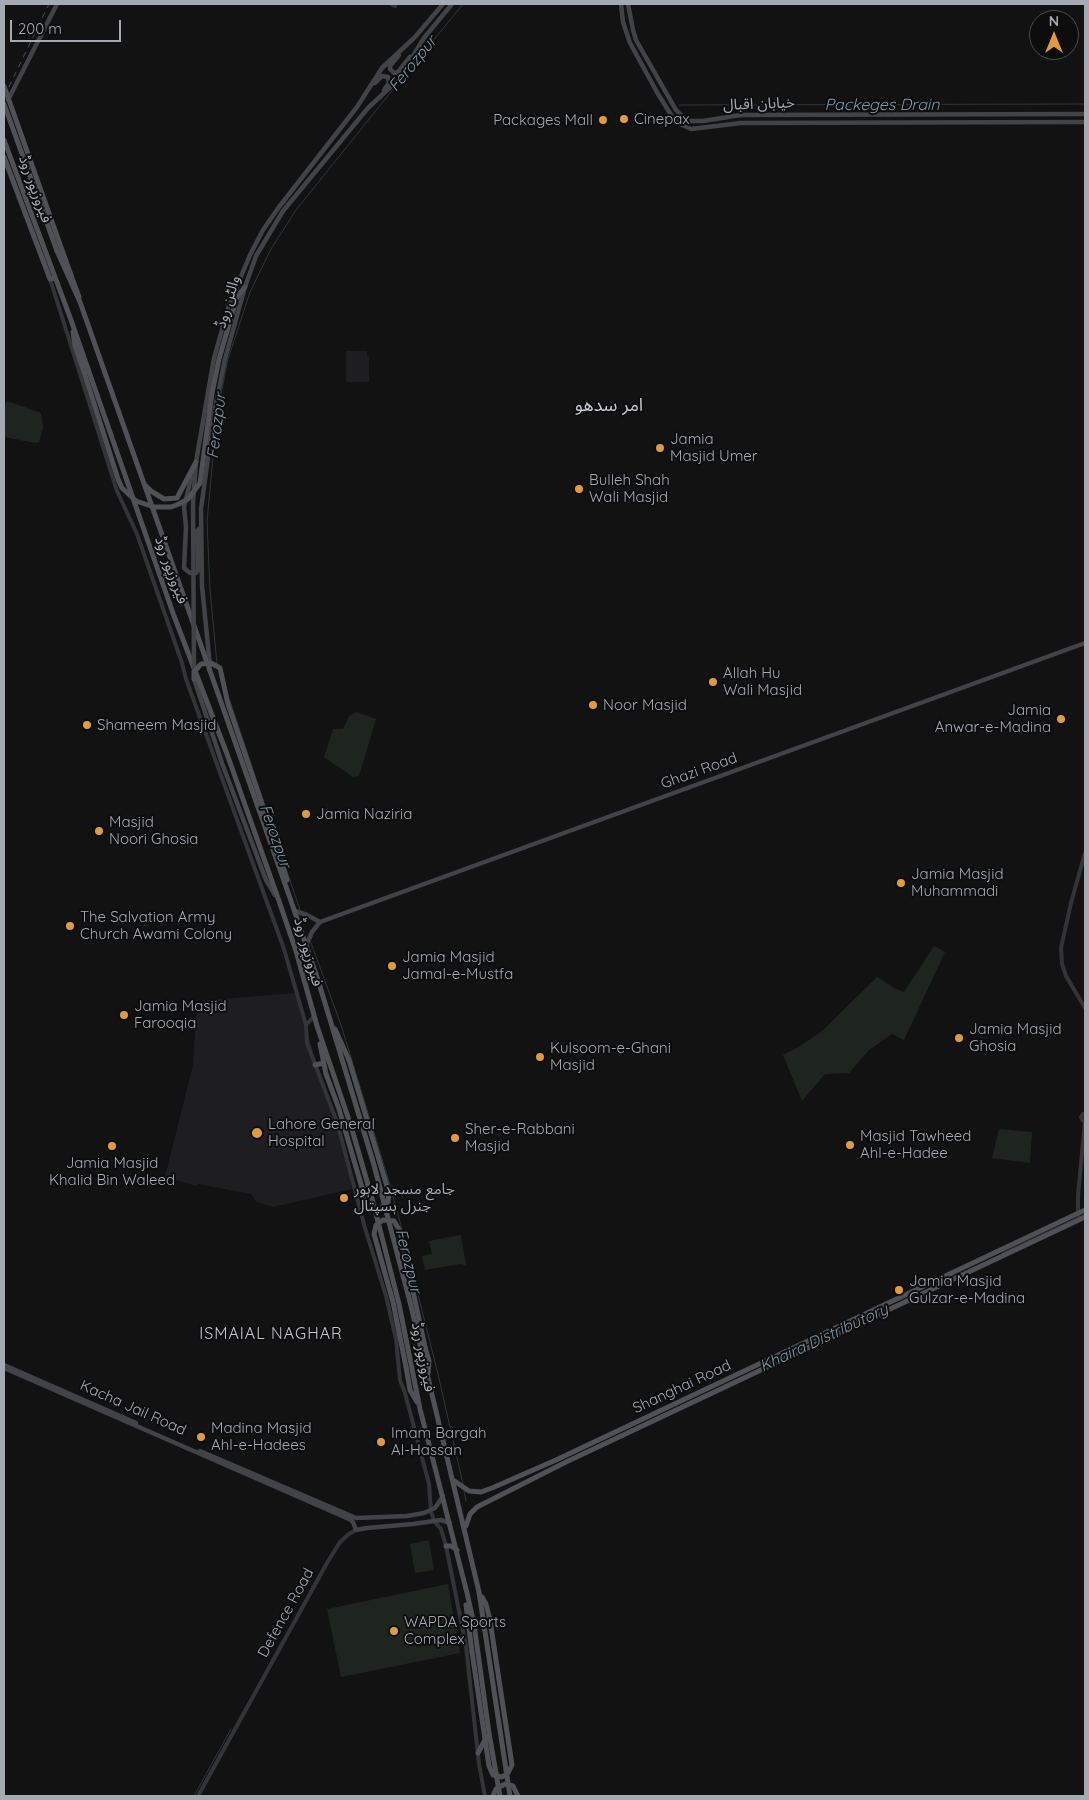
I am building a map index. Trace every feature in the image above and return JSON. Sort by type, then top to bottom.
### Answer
[{"type":"main road","points":[[4,109],[58,4]]},
{"type":"main road","name":"والٹن روڈ","points":[[279,901],[260,866],[222,763],[194,679],[193,502],[196,462],[214,358],[229,305],[250,255],[263,230],[364,98],[382,68],[414,38],[443,4]]},
{"type":"main road","name":"والٹن روڈ","points":[[211,674],[202,586],[201,509],[214,414],[224,359],[256,256],[283,211],[375,101],[399,79],[424,38],[452,4]]},
{"type":"main road","points":[[621,4],[623,22],[630,43],[673,118],[678,123],[691,129],[734,123],[1085,122]]},
{"type":"main road","name":"خیابان اقبال","points":[[628,4],[636,40],[676,110],[690,121],[703,121],[741,115],[1085,114]]},
{"type":"main road","points":[[414,38],[390,66],[392,72],[398,72],[424,38]]},
{"type":"main road","points":[[630,43],[636,40]]},
{"type":"main road","points":[[364,98],[380,77],[386,76],[390,79],[390,83],[375,101]]},
{"type":"main road","points":[[4,86],[60,250]]},
{"type":"main road","name":"فیروزپور روڈ","points":[[4,104],[80,302],[290,898],[344,1064],[379,1184],[410,1302],[465,1528],[479,1592],[510,1796]]},
{"type":"main road","points":[[973,122],[974,115]]},
{"type":"main road","name":"فیروزپور روڈ","points":[[4,140],[53,279],[71,320],[170,603],[227,754],[279,901],[296,951],[317,1026],[351,1126],[373,1202],[402,1318],[420,1409],[443,1494],[474,1624],[500,1796]]},
{"type":"main road","points":[[4,151],[20,186]]},
{"type":"main road","points":[[4,157],[53,279]]},
{"type":"main road","points":[[71,320],[75,346],[122,488],[131,498],[154,507],[171,507],[188,499],[200,483],[212,392],[219,359],[237,297],[245,287]]},
{"type":"main road","points":[[144,484],[159,497],[171,500],[177,498],[196,462]]},
{"type":"main road","points":[[191,472],[189,491],[184,507],[186,527],[184,566],[185,571],[190,573],[196,573],[198,570],[197,531],[200,528]]},
{"type":"main road","name":"Ghazi Road","points":[[320,922],[1085,643]]},
{"type":"main road","points":[[194,679],[194,672],[201,664],[211,663],[220,668],[230,711],[279,854],[290,898]]},
{"type":"main road","points":[[294,911],[320,922],[312,932],[306,946]]},
{"type":"main road","points":[[317,1026],[326,1074],[339,1109],[367,1205],[371,1208],[381,1208],[388,1202],[389,1193],[348,1060],[328,1016]]},
{"type":"main road","points":[[315,1065],[324,1063]]},
{"type":"main road","name":"Shanghai Road","points":[[465,1528],[470,1514],[477,1507],[566,1462],[1080,1217],[1085,1210]]},
{"type":"main road","name":"Shanghai Road","points":[[452,1480],[469,1491],[481,1492],[492,1488],[1080,1217]]},
{"type":"main road","points":[[420,1409],[410,1390],[393,1302],[374,1234],[376,1225],[384,1220],[394,1222],[400,1231],[429,1361],[428,1380]]},
{"type":"main road","points":[[4,1367],[349,1519],[353,1522],[356,1530],[444,1520],[450,1523]]},
{"type":"main road","name":"Kacha Jail Road","points":[[4,1367],[356,1518],[407,1516],[431,1511]]},
{"type":"main road","points":[[431,1511],[439,1504],[443,1494]]},
{"type":"main road","points":[[446,1546],[451,1546],[457,1550]]},
{"type":"main road","points":[[467,1593],[466,1599],[472,1652],[488,1766],[493,1775],[502,1777],[508,1773],[512,1765],[486,1604],[479,1592]]},
{"type":"main road","points":[[478,1753],[489,1733]]},
{"type":"main road","points":[[494,1796],[496,1789],[505,1784],[513,1786],[518,1796]]},
{"type":"street","points":[[53,279],[117,491],[137,534],[189,688],[284,948],[306,1024],[307,1043],[337,1122],[386,1296],[397,1347],[400,1380],[429,1484],[431,1511],[434,1521],[442,1529],[446,1546],[466,1646],[478,1753],[485,1796]]},
{"type":"street","points":[[1085,853],[1061,948],[1062,964],[1066,976],[1085,1008]]},
{"type":"street","points":[[306,1024],[314,1016]]},
{"type":"street","points":[[1080,1217],[1078,1195],[1085,1121],[1081,1118],[1085,1114]]},
{"type":"street","name":"Defence Road","points":[[198,1796],[327,1562],[340,1542],[356,1530]]},
{"type":"shaded area","points":[[346,351],[367,351],[367,357],[369,357],[369,382],[346,382]]},
{"type":"shaded area","points":[[7,401],[41,413],[43,428],[39,442],[4,437],[4,406]]},
{"type":"shaded area","points":[[356,712],[376,719],[359,776],[353,777],[324,757],[333,729],[343,729],[349,716]]},
{"type":"shaded area","points":[[934,946],[945,952],[904,1040],[892,1034],[869,1050],[849,1073],[825,1074],[802,1101],[783,1055],[822,1031],[877,977],[904,992]]},
{"type":"shaded area","name":"Lahore General Hospital","points":[[295,993],[350,1174],[352,1189],[273,1207],[257,1202],[251,1194],[198,1184],[197,1186],[165,1177],[193,1065],[197,1001]]},
{"type":"shaded area","points":[[999,1129],[1032,1132],[1030,1163],[992,1158]]},
{"type":"shaded area","points":[[461,1235],[466,1265],[460,1264],[425,1270],[422,1256],[432,1254],[429,1241]]},
{"type":"shaded area","points":[[429,1540],[434,1570],[415,1573],[410,1544]]},
{"type":"shaded area","name":"WAPDA Sports Complex","points":[[448,1584],[460,1653],[341,1677],[327,1609]]},
{"type":"waterway","points":[[391,4],[395,6]]},
{"type":"waterway","name":"Ferozpur","points":[[402,79],[463,4]]},
{"type":"waterway","name":"Ferozpur","points":[[217,664],[210,590],[207,521],[217,415],[228,359],[250,292],[271,249],[296,210],[399,82]]},
{"type":"waterway","name":"Packeges Drain","points":[[679,105],[1085,104]]},
{"type":"waterway","name":"Ferozpur","points":[[230,701],[300,910]]},
{"type":"waterway","name":"Ferozpur","points":[[310,940],[341,1025],[402,1229]]},
{"type":"waterway","name":"Khaira Distributory","points":[[1002,1253],[1085,1214]]},
{"type":"waterway","name":"Ferozpur","points":[[408,1255],[463,1484]]},
{"type":"waterway","name":"Ferozpur","points":[[464,1491],[466,1501]]},
{"type":"waterway","name":"Khaira Distributory","points":[[194,1796],[231,1729]]},
{"type":"railway","points":[[4,97],[49,4]]},
{"type":"place","name":"Cinepax","points":[[624,119]]},
{"type":"place","name":"Packages Mall","points":[[603,120]]},
{"type":"place","name":"Jamia Masjid Umer","points":[[660,448]]},
{"type":"place","name":"Bulleh Shah Wali Masjid","points":[[579,489]]},
{"type":"place","name":"Allah Hu Wali Masjid","points":[[713,682]]},
{"type":"place","name":"Noor Masjid","points":[[593,705]]},
{"type":"place","name":"Jamia Anwar-e-Madina","points":[[1061,719]]},
{"type":"place","name":"Shameem Masjid","points":[[87,725]]},
{"type":"place","name":"Jamia Naziria","points":[[306,814]]},
{"type":"place","name":"Masjid Noori Ghosia","points":[[99,831]]},
{"type":"place","name":"Jamia Masjid Muhammadi","points":[[901,883]]},
{"type":"place","name":"The Salvation Army Church Awami Colony","points":[[70,926]]},
{"type":"place","name":"Jamia Masjid Jamal-e-Mustfa","points":[[392,966]]},
{"type":"place","name":"Jamia Masjid Farooqia","points":[[124,1015]]},
{"type":"place","name":"Jamia Masjid Ghosia","points":[[959,1038]]},
{"type":"place","name":"Kulsoom-e-Ghani Masjid","points":[[540,1057]]},
{"type":"place","name":"Lahore General Hospital","points":[[257,1133]]},
{"type":"place","name":"Sher-e-Rabbani Masjid","points":[[455,1138]]},
{"type":"place","name":"Masjid Tawheed Ahl-e-Hadee","points":[[850,1145]]},
{"type":"place","name":"Jamia Masjid Khalid Bin Waleed","points":[[112,1146]]},
{"type":"place","name":"جامع مسجد لاہور جنرل ہسپتال","points":[[344,1198]]},
{"type":"place","name":"Jamia Masjid Gulzar-e-Madina","points":[[899,1290]]},
{"type":"place","name":"Madina Masjid Ahl-e-Hadees","points":[[201,1437]]},
{"type":"place","name":"Imam Bargah Al-Hassan","points":[[381,1442]]},
{"type":"place","name":"WAPDA Sports Complex","points":[[394,1631]]},
{"type":"district","name":"امر سدھو","points":[[609,406]]},
{"type":"district","name":"ISMAIAL NAGHAR","points":[[271,1334]]}]
